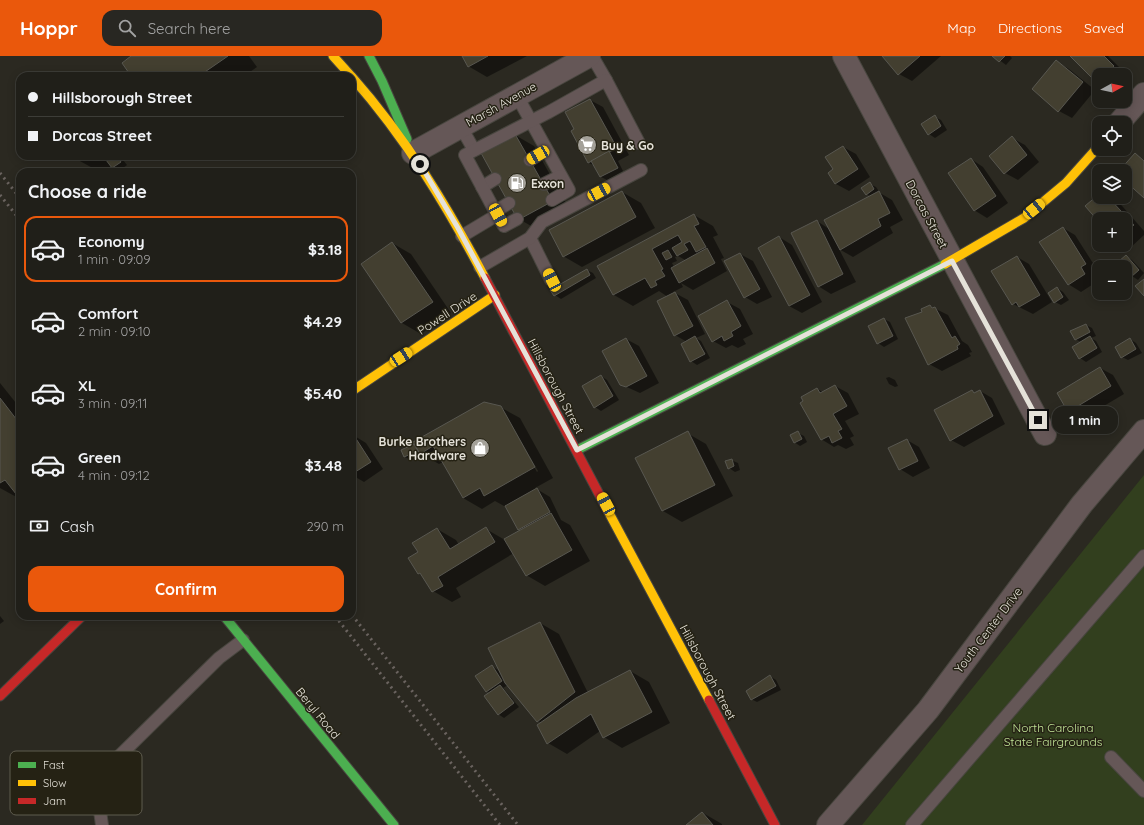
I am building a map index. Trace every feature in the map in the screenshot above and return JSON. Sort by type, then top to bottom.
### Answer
[{"type":"street","name":"Hillsborough Street","points":[[333,56],[348,72]]},
{"type":"street","points":[[369,56],[382,81],[413,153]]},
{"type":"street","name":"Marsh Avenue","points":[[413,153],[591,56]]},
{"type":"street","name":"Dorcas Street","points":[[844,56],[1045,434]]},
{"type":"street","name":"Hillsborough Street","points":[[356,81],[413,153],[480,267],[775,825]]},
{"type":"street","points":[[1125,116],[1144,94]]},
{"type":"street","points":[[577,450],[952,261],[1024,218],[1066,183],[1092,154]]},
{"type":"street","name":"Powell Drive","points":[[356,388],[495,295]]},
{"type":"street","name":"Youth Center Drive","points":[[828,825],[928,710],[1082,504],[1144,431]]},
{"type":"street","points":[[0,696],[78,620]]},
{"type":"street","name":"Beryl Road","points":[[227,620],[394,825]]},
{"type":"lane","points":[[591,56],[606,80],[639,143]]},
{"type":"lane","points":[[518,219],[504,226],[465,155],[530,120],[549,112],[606,80]]},
{"type":"lane","points":[[517,96],[569,190],[552,200]]},
{"type":"lane","points":[[461,126],[474,150]]},
{"type":"lane","points":[[530,160],[546,150]]},
{"type":"lane","points":[[480,267],[530,238],[542,222],[641,170]]},
{"type":"lane","points":[[544,184],[560,176]]},
{"type":"lane","points":[[482,187],[495,179]]},
{"type":"lane","points":[[462,236],[509,204]]},
{"type":"lane","points":[[530,238],[552,280]]},
{"type":"lane","points":[[912,825],[1144,556]]},
{"type":"lane","points":[[125,751],[220,658],[243,640]]},
{"type":"lane","points":[[1111,757],[1144,791]]},
{"type":"lane","points":[[101,815],[102,825]]},
{"type":"green space","name":"North Carolina State Fairgrounds","points":[[1144,475],[1144,825],[862,825]]},
{"type":"building","points":[[131,56],[228,56],[205,72],[128,72],[122,63]]},
{"type":"building","points":[[462,56],[488,56],[468,67]]},
{"type":"building","points":[[882,56],[920,56],[898,75]]},
{"type":"building","points":[[992,56],[1005,56],[999,62]]},
{"type":"building","points":[[1070,56],[1104,56],[1114,66],[1112,68],[1092,68],[1092,78]]},
{"type":"building","points":[[1056,60],[1083,82],[1058,112],[1032,89]]},
{"type":"building","points":[[590,99],[617,148],[588,163],[571,131],[574,129],[565,112]]},
{"type":"building","points":[[935,115],[941,126],[928,135],[921,124]]},
{"type":"building","points":[[515,134],[553,201],[518,220],[481,153]]},
{"type":"building","points":[[1012,136],[1027,155],[1004,174],[989,156]]},
{"type":"building","points":[[843,146],[858,169],[835,184],[828,173],[833,169],[825,157]]},
{"type":"building","points":[[609,151],[618,168],[600,177],[591,161]]},
{"type":"building","points":[[1135,153],[1144,161],[1144,198],[1132,187],[1132,164],[1125,164]]},
{"type":"building","points":[[971,158],[996,196],[974,211],[948,173]]},
{"type":"building","points":[[106,160],[120,160],[121,162],[112,168]]},
{"type":"building","points":[[870,182],[874,189],[866,195],[861,188]]},
{"type":"building","points":[[622,191],[636,217],[563,257],[549,230]]},
{"type":"building","points":[[879,191],[890,213],[878,219],[881,226],[840,250],[824,220]]},
{"type":"building","points":[[1092,200],[1092,204],[1114,204],[1122,212],[1092,212],[1092,214],[1085,206]]},
{"type":"building","points":[[694,214],[699,224],[694,226],[706,247],[696,252],[690,241],[684,244],[688,250],[677,256],[672,248],[682,242],[678,235],[652,249],[663,269],[661,270],[665,276],[655,281],[657,285],[651,288],[645,278],[613,295],[597,266]]},
{"type":"building","points":[[817,220],[843,274],[818,287],[791,233]]},
{"type":"building","points":[[1063,227],[1086,264],[1081,267],[1085,274],[1068,285],[1039,242]]},
{"type":"building","points":[[779,236],[810,295],[789,306],[758,248]]},
{"type":"building","points":[[392,242],[433,302],[401,323],[361,264]]},
{"type":"building","points":[[707,248],[715,263],[679,283],[671,268]]},
{"type":"building","points":[[668,250],[672,257],[666,260],[662,253]]},
{"type":"building","points":[[740,253],[760,289],[744,298],[724,261]]},
{"type":"building","points":[[1126,255],[1130,260],[1120,260]]},
{"type":"building","points":[[1017,256],[1040,295],[1019,307],[1016,302],[1012,305],[991,271]]},
{"type":"building","points":[[1132,262],[1139,270],[1132,276]]},
{"type":"building","points":[[587,269],[590,275],[554,296],[550,290]]},
{"type":"building","points":[[1144,279],[1144,296],[1135,286]]},
{"type":"building","points":[[1057,287],[1063,297],[1054,303],[1048,293]]},
{"type":"building","points":[[675,292],[693,326],[674,336],[657,301]]},
{"type":"building","points":[[727,300],[741,326],[731,332],[733,336],[724,341],[722,336],[712,342],[698,316]]},
{"type":"building","points":[[930,305],[932,308],[935,307],[952,338],[955,336],[960,344],[957,346],[958,349],[928,365],[905,318],[922,312],[921,309]]},
{"type":"building","points":[[884,318],[893,336],[877,344],[868,326]]},
{"type":"building","points":[[1086,324],[1090,332],[1075,340],[1070,331]]},
{"type":"building","points":[[695,336],[705,354],[690,362],[681,344]]},
{"type":"building","points":[[1090,336],[1097,348],[1079,359],[1072,347]]},
{"type":"building","points":[[626,338],[647,376],[626,387],[620,385],[602,351]]},
{"type":"building","points":[[1130,338],[1136,349],[1121,358],[1115,347]]},
{"type":"building","points":[[1100,367],[1111,386],[1068,412],[1057,393]]},
{"type":"building","points":[[601,375],[613,396],[594,408],[582,386]]},
{"type":"building","points":[[835,385],[847,406],[833,414],[842,429],[838,431],[842,438],[832,443],[829,436],[821,440],[800,403],[803,401],[801,397],[817,388],[820,393]]},
{"type":"building","points":[[972,390],[974,393],[980,390],[993,416],[950,441],[934,410]]},
{"type":"building","points":[[0,398],[16,419],[16,494],[5,480],[0,483]]},
{"type":"building","name":"Burke Brothers Hardware","points":[[484,402],[501,406],[535,467],[484,496],[480,488],[463,498],[433,446],[420,454],[413,442]]},
{"type":"building","points":[[688,431],[715,485],[662,511],[635,458]]},
{"type":"building","points":[[798,431],[802,439],[794,443],[790,435]]},
{"type":"building","points":[[356,439],[371,462],[356,471]]},
{"type":"building","points":[[907,439],[918,461],[899,470],[888,448]]},
{"type":"building","points":[[414,444],[418,451],[404,457],[401,450]]},
{"type":"building","points":[[732,459],[734,466],[728,469],[725,461]]},
{"type":"building","points":[[537,488],[550,512],[518,530],[505,506]]},
{"type":"building","points":[[551,513],[572,550],[526,576],[504,539]]},
{"type":"building","points":[[486,527],[495,542],[438,577],[443,586],[432,592],[408,558],[418,552],[412,543],[437,528],[450,549]]},
{"type":"building","points":[[540,622],[575,692],[537,722],[505,683],[488,648]]},
{"type":"building","points":[[492,665],[502,681],[486,692],[475,676]]},
{"type":"building","points":[[630,670],[652,712],[603,738],[591,714],[547,744],[537,725],[576,698]]},
{"type":"building","points":[[770,675],[776,686],[751,700],[746,691]]},
{"type":"building","points":[[500,685],[514,703],[498,715],[484,696]]},
{"type":"building","points":[[702,812],[713,825],[686,825]]},
{"type":"railway","points":[[0,173],[16,193]]},
{"type":"railway","points":[[0,195],[16,215]]},
{"type":"railway","points":[[338,620],[500,825]]},
{"type":"railway","points":[[356,620],[518,825]]},
{"type":"traffic: fast","points":[[369,56],[382,81],[407,139]]},
{"type":"traffic: fast","points":[[577,450],[945,264]]},
{"type":"traffic: fast","points":[[227,620],[394,825]]},
{"type":"traffic: slow","points":[[333,56],[347,72]]},
{"type":"traffic: slow","points":[[356,82],[372,100],[408,148],[456,225],[485,278]]},
{"type":"traffic: slow","points":[[945,264],[1024,218],[1066,183],[1092,154]]},
{"type":"traffic: slow","points":[[356,388],[495,295]]},
{"type":"traffic: slow","points":[[608,511],[709,700]]},
{"type":"traffic: jam","points":[[485,278],[608,511]]},
{"type":"traffic: jam","points":[[0,696],[78,620]]},
{"type":"traffic: jam","points":[[709,700],[775,825]]},
{"type":"place","name":"Buy & Go","points":[[587,145]]},
{"type":"place","name":"Exxon","points":[[517,183]]},
{"type":"place","name":"Burke Brothers Hardware","points":[[480,448]]},
{"type":"route","points":[[420,164],[434,185],[495,295],[577,450],[952,261],[1038,420]]}]
